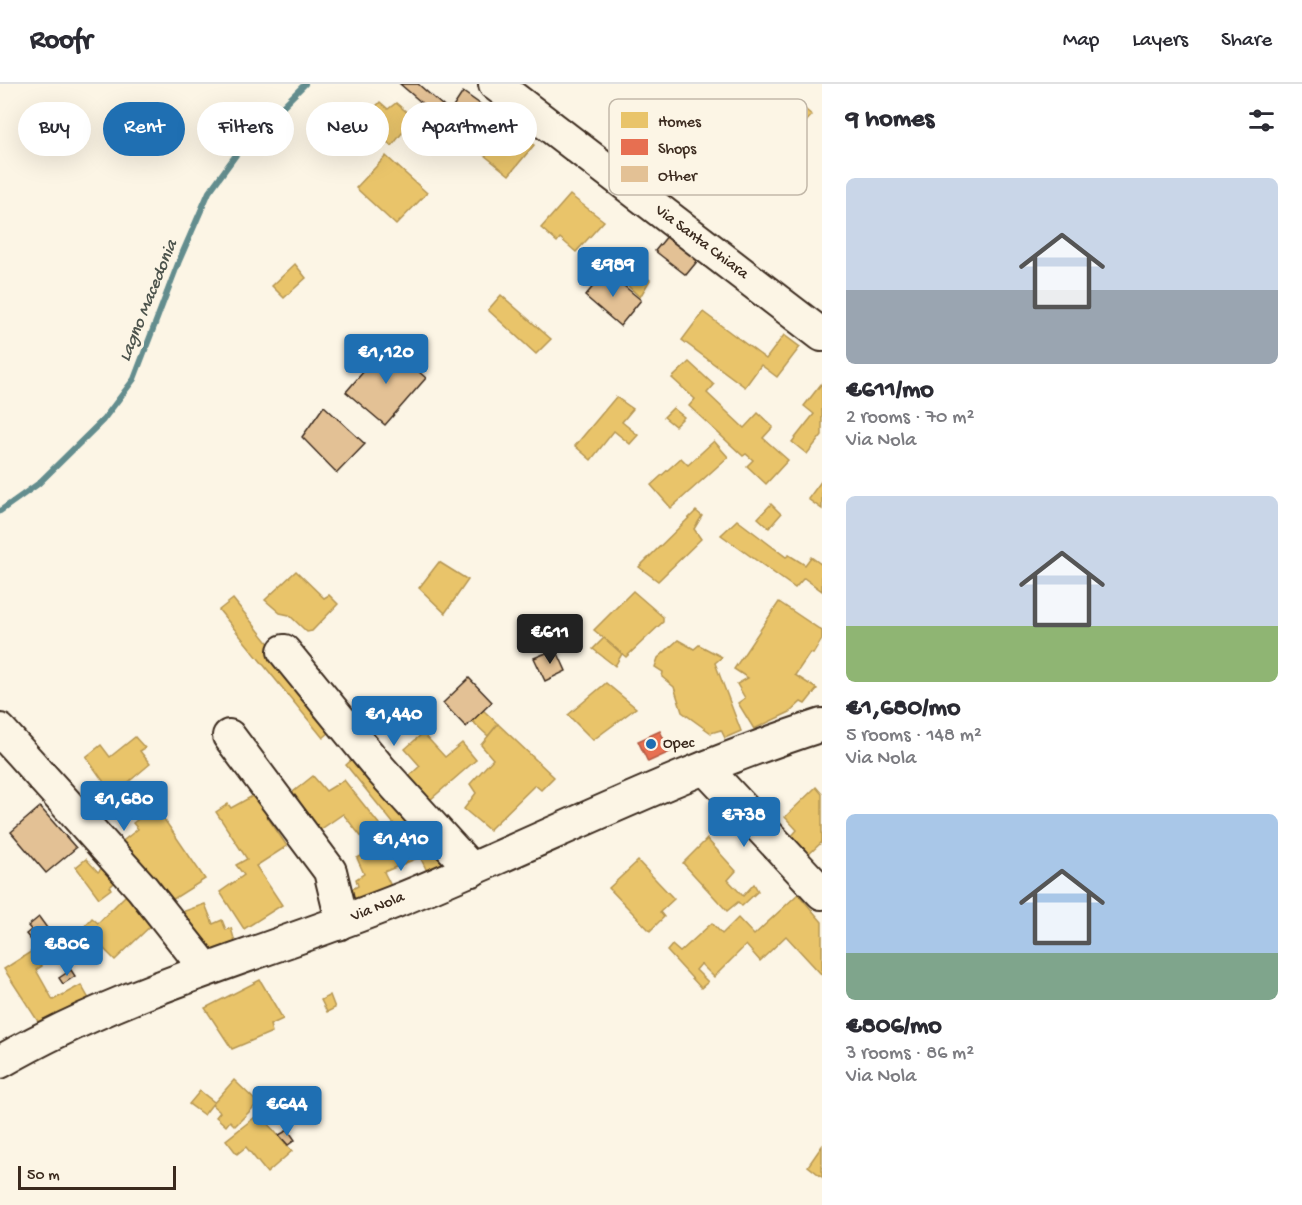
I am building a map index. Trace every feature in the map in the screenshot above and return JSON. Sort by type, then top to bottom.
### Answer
[{"type":"street","name":"Via Santa Chiara","points":[[495,84],[609,174]]},
{"type":"street","name":"Via Santa Chiara","points":[[636,195],[822,334]]},
{"type":"street","points":[[284,651],[381,770],[472,870]]},
{"type":"street","name":"Via Nola","points":[[0,1062],[36,1041],[113,1004],[206,969],[338,924],[472,870],[705,768],[822,725]]},
{"type":"street","points":[[0,730],[142,888],[206,969]]},
{"type":"street","points":[[229,736],[330,871],[340,912],[338,924]]},
{"type":"street","points":[[705,768],[822,893]]},
{"type":"building: Homes","points":[[396,103],[401,107],[401,134],[392,146],[389,144],[389,108]]},
{"type":"building: Homes","points":[[807,111],[812,115],[807,121]]},
{"type":"building: Homes","points":[[386,156],[427,193],[396,225],[356,188]]},
{"type":"building: Homes","points":[[485,156],[525,156],[509,175]]},
{"type":"building: Homes","points":[[570,195],[604,221],[576,252],[560,238],[557,242],[541,228]]},
{"type":"building: Homes","points":[[295,264],[306,278],[284,298],[272,286]]},
{"type":"building: Homes","points":[[635,272],[650,280],[640,297],[628,286]]},
{"type":"building: Homes","points":[[501,295],[551,339],[536,354],[488,310]]},
{"type":"building: Homes","points":[[703,312],[766,359],[784,335],[800,347],[777,377],[761,365],[745,387],[682,340]]},
{"type":"building: Homes","points":[[689,362],[714,385],[707,393],[744,428],[758,413],[773,427],[763,438],[788,460],[766,484],[747,466],[753,460],[746,454],[743,456],[689,406],[695,399],[672,378]]},
{"type":"building: Homes","points":[[822,383],[822,435],[807,454],[792,442],[814,414],[804,406]]},
{"type":"building: Homes","points":[[616,397],[633,409],[622,422],[638,435],[630,444],[614,431],[591,460],[575,446]]},
{"type":"building: Homes","points":[[673,408],[684,417],[675,426],[664,417]]},
{"type":"building: Homes","points":[[714,441],[728,457],[671,508],[651,485],[681,458],[688,465]]},
{"type":"building: Homes","points":[[822,480],[822,509],[808,499]]},
{"type":"building: Homes","points":[[771,504],[781,514],[769,528],[758,518]]},
{"type":"building: Homes","points":[[696,511],[702,516],[694,529],[701,539],[658,581],[639,567]]},
{"type":"building: Homes","points":[[737,520],[786,557],[789,555],[805,565],[811,557],[822,565],[822,591],[804,578],[795,588],[721,535]]},
{"type":"building: Homes","points":[[439,562],[468,580],[445,613],[419,588]]},
{"type":"building: Homes","points":[[296,571],[324,598],[329,595],[338,604],[312,631],[307,632],[289,615],[280,613],[265,600]]},
{"type":"building: Homes","points":[[633,591],[663,617],[663,622],[626,657],[594,630]]},
{"type":"building: Homes","points":[[233,599],[336,727],[323,738],[219,610]]},
{"type":"building: Homes","points":[[779,602],[822,631],[822,639],[813,654],[810,653],[795,675],[817,689],[805,704],[801,702],[790,712],[754,729],[738,703],[745,698],[737,684],[748,678],[734,669]]},
{"type":"building: Homes","points":[[604,638],[622,654],[615,666],[593,649]]},
{"type":"building: Homes","points":[[678,640],[694,649],[699,645],[722,657],[715,663],[741,731],[725,738],[721,730],[711,733],[682,712],[674,687],[662,677],[663,672],[655,667],[658,658]]},
{"type":"building: Homes","points":[[606,683],[636,708],[593,740],[568,715]]},
{"type":"building: Homes","points":[[483,710],[498,724],[488,736],[472,721]]},
{"type":"building: Homes","points":[[498,724],[554,777],[541,790],[535,785],[489,830],[464,809],[476,793],[470,784],[493,759],[481,745]]},
{"type":"building: Homes","points":[[423,733],[445,757],[462,743],[476,760],[423,806],[408,777],[420,766],[405,749]]},
{"type":"building: Homes","points":[[135,737],[145,748],[140,751],[150,764],[113,795],[86,757],[101,745],[110,757]]},
{"type":"building: Homes","points":[[360,752],[455,860],[427,871],[420,857],[384,872],[391,886],[348,905],[342,894],[358,886],[356,879],[364,874],[357,858],[372,850],[343,814],[314,834],[284,799],[313,776],[326,791],[344,780],[395,844],[406,839],[346,765]]},
{"type":"building: Homes","points":[[816,787],[822,794],[822,842],[808,855],[791,837],[797,830],[785,817]]},
{"type":"building: Homes","points":[[258,793],[271,812],[266,815],[287,846],[256,866],[282,905],[244,929],[220,892],[244,875],[236,865],[247,859],[216,812],[228,804],[231,808]]},
{"type":"building: Homes","points":[[155,806],[205,879],[164,905],[119,844],[138,829],[133,823]]},
{"type":"building: Homes","points":[[707,839],[736,871],[728,880],[743,896],[754,884],[758,891],[742,906],[738,902],[727,911],[683,863]]},
{"type":"building: Homes","points":[[86,859],[98,872],[109,861],[123,874],[110,887],[111,889],[99,898],[76,867]]},
{"type":"building: Homes","points":[[638,861],[674,899],[660,912],[664,917],[650,931],[609,888]]},
{"type":"building: Homes","points":[[134,887],[161,916],[115,960],[83,928],[92,918],[98,923]]},
{"type":"building: Homes","points":[[798,894],[822,922],[822,975],[786,936],[760,961],[746,945],[714,977],[701,964],[696,970],[708,982],[701,988],[667,951],[672,945],[680,952],[712,923],[722,934],[738,918],[754,935]]},
{"type":"building: Homes","points":[[205,904],[213,924],[222,920],[226,930],[231,928],[235,942],[205,952],[173,915]]},
{"type":"building: Homes","points":[[32,951],[42,966],[36,970],[53,1000],[81,985],[89,999],[41,1026],[4,969]]},
{"type":"building: Homes","points":[[260,980],[283,1019],[270,1025],[272,1032],[232,1049],[205,1008]]},
{"type":"building: Homes","points":[[330,995],[335,1008],[327,1012],[321,1000]]},
{"type":"building: Homes","points":[[234,1080],[258,1103],[235,1126],[230,1121],[226,1126],[216,1117],[220,1112],[212,1105]]},
{"type":"building: Homes","points":[[200,1091],[214,1102],[204,1115],[189,1104]]},
{"type":"building: Homes","points":[[259,1114],[292,1151],[267,1173],[246,1147],[237,1154],[226,1140]]},
{"type":"building: Homes","points":[[822,1146],[822,1177],[808,1166]]},
{"type":"building: Shops","points":[[660,731],[670,752],[648,762],[638,741]]},
{"type":"building: Other","points":[[400,84],[418,84],[439,102],[421,102]]},
{"type":"building: Other","points":[[463,92],[477,102],[456,102]]},
{"type":"building: Other","points":[[668,235],[699,259],[686,275],[655,251]]},
{"type":"building: Other","points":[[606,271],[641,300],[620,326],[585,296]]},
{"type":"building: Other","points":[[387,344],[426,378],[385,425],[346,392]]},
{"type":"building: Other","points":[[324,406],[365,444],[337,473],[302,437]]},
{"type":"building: Other","points":[[556,649],[566,671],[545,681],[534,658]]},
{"type":"building: Other","points":[[469,678],[492,702],[466,727],[443,703]]},
{"type":"building: Other","points":[[40,807],[76,848],[46,873],[11,832]]},
{"type":"building: Other","points":[[39,917],[50,932],[40,940],[28,926]]},
{"type":"building: Other","points":[[31,930],[40,940],[35,945],[26,934]]},
{"type":"building: Other","points":[[71,970],[75,976],[63,984],[59,978]]},
{"type":"building: Other","points":[[288,1130],[295,1140],[288,1145],[279,1135]]},
{"type":"waterway","name":"Lagno Macedonia","points":[[0,511],[38,484],[103,420],[134,379],[179,261],[209,192],[241,148],[305,84]]},
{"type":"place","name":"Opec","points":[[651,744]]}]
